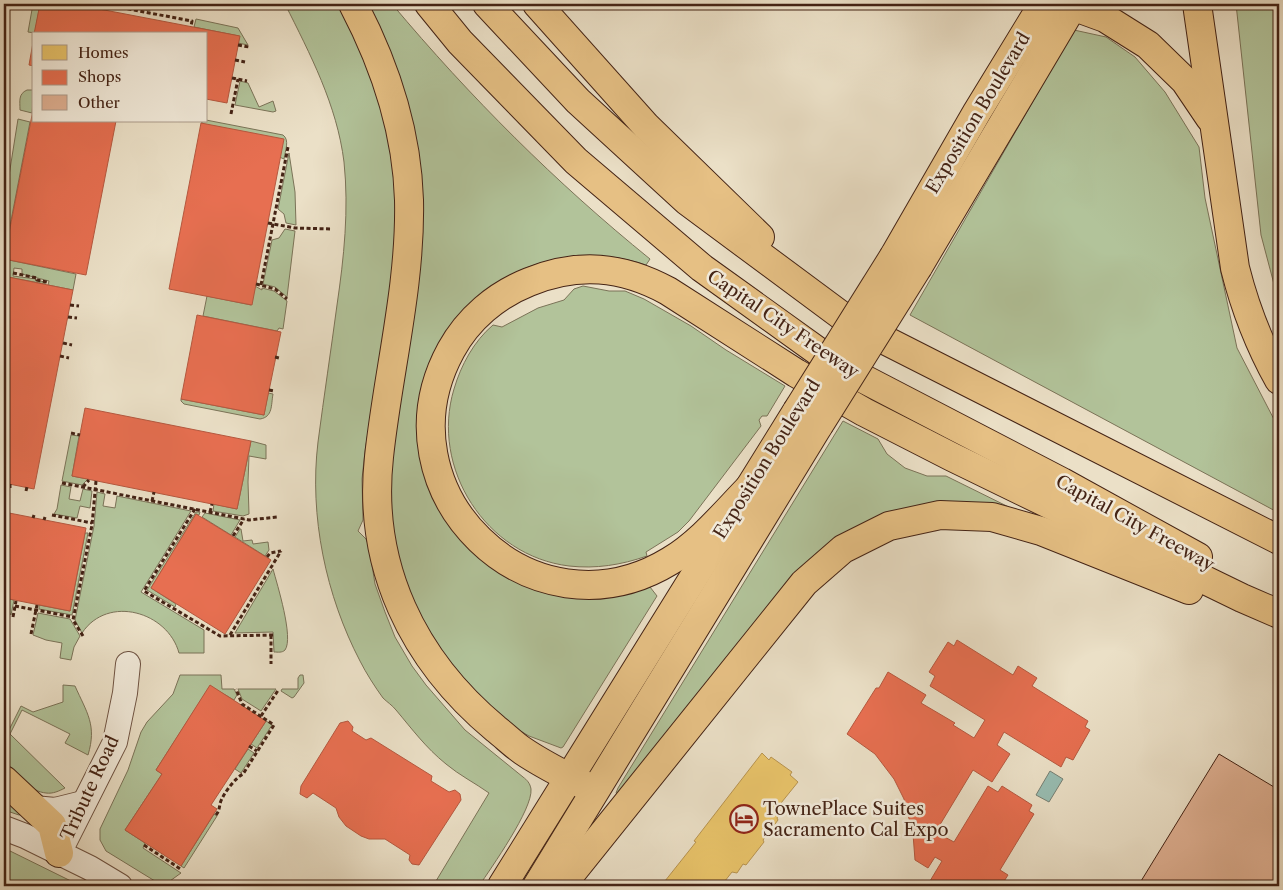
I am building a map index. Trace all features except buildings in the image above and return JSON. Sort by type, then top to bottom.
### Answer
[{"type":"main road","points":[[353,4],[378,55],[397,110],[408,173],[409,200],[405,272],[378,459],[378,514],[388,570],[398,600],[411,628],[429,658],[448,684],[471,708],[523,751],[594,790]]},
{"type":"main road","name":"Capital City Freeway","points":[[429,4],[460,42],[576,161],[702,268],[836,365],[1062,482],[1279,602]]},
{"type":"main road","points":[[487,4],[578,101],[687,201],[842,316],[868,332],[1279,540]]},
{"type":"main road","points":[[537,4],[646,126],[842,316]]},
{"type":"main road","points":[[1197,4],[1235,268],[1242,299],[1253,329],[1279,380]]},
{"type":"main road","points":[[1040,9],[1073,5],[1105,18],[1148,45],[1185,81],[1213,124]]},
{"type":"main road","name":"Exposition Boulevard","points":[[536,886],[594,790],[808,418],[906,262],[1073,5]]},
{"type":"main road","name":"Exposition Boulevard","points":[[906,262],[977,112],[1040,9]]},
{"type":"main road","points":[[753,484],[686,550],[669,562],[640,576],[617,583],[594,585],[547,579],[522,570],[505,561],[486,547],[467,528],[453,507],[441,482],[434,459],[431,408],[436,384],[457,339],[474,318],[494,301],[517,286],[566,270],[612,270],[632,275],[650,281],[668,291],[796,373],[873,416],[1003,482],[1242,598],[1279,614]]},
{"type":"main road","name":"Exposition Boulevard","points":[[502,886],[753,484],[808,418]]},
{"type":"main road","points":[[561,886],[804,583],[843,549],[889,526],[940,515],[992,517],[1041,531],[1279,627]]},
{"type":"main road","points":[[4,780],[52,825],[59,853]]},
{"type":"street","name":"Tribute Road","points":[[59,853],[115,742],[125,693],[128,664]]},
{"type":"street","points":[[34,808],[56,810],[83,803]]},
{"type":"street","name":"Tribute Road","points":[[4,828],[59,853],[94,880],[120,886]]},
{"type":"path","points":[[102,4],[192,21],[191,26]]},
{"type":"path","points":[[132,10],[132,15]]},
{"type":"path","points":[[238,45],[249,47]]},
{"type":"path","points":[[235,60],[245,62]]},
{"type":"path","points":[[232,78],[247,81]]},
{"type":"path","points":[[231,114],[238,79]]},
{"type":"path","points":[[228,94],[234,95]]},
{"type":"path","points":[[261,285],[288,147]]},
{"type":"path","points":[[280,160],[285,161]]},
{"type":"path","points":[[268,223],[295,228],[332,229]]},
{"type":"path","points":[[13,273],[37,278],[37,280],[47,282],[47,284]]},
{"type":"path","points":[[256,284],[275,289],[287,299]]},
{"type":"path","points":[[70,305],[79,306]]},
{"type":"path","points":[[68,317],[77,318]]},
{"type":"path","points":[[63,343],[72,345]]},
{"type":"path","points":[[60,356],[69,358]]},
{"type":"path","points":[[269,390],[274,391]]},
{"type":"path","points":[[71,433],[80,435]]},
{"type":"path","points":[[82,487],[89,480]]},
{"type":"path","points":[[82,636],[73,618],[88,532],[92,523],[96,481]]},
{"type":"path","points":[[62,483],[244,519],[277,517]]},
{"type":"path","points":[[152,501],[154,492]]},
{"type":"path","points":[[210,512],[212,504]]},
{"type":"path","points":[[194,509],[144,591],[220,636],[272,635],[271,664]]},
{"type":"path","points":[[200,516],[204,511]]},
{"type":"path","points":[[54,522],[54,516],[92,523]]},
{"type":"path","points":[[233,536],[244,519]]},
{"type":"path","points":[[81,527],[82,521]]},
{"type":"path","points":[[230,636],[270,566],[282,551],[270,553],[267,558]]},
{"type":"path","points":[[13,617],[16,600]]},
{"type":"path","points":[[31,634],[37,605]]},
{"type":"path","points":[[175,610],[178,605]]},
{"type":"path","points":[[15,606],[73,618]]},
{"type":"path","points":[[195,622],[198,618]]},
{"type":"path","points":[[216,815],[220,809],[220,802],[236,778],[243,774],[274,725],[242,704],[236,689]]},
{"type":"path","points":[[261,716],[279,689]]},
{"type":"path","points":[[249,746],[257,751]]},
{"type":"path","points":[[144,845],[182,870]]},
{"type":"green space","points":[[33,4],[40,4],[35,32],[28,32]]},
{"type":"green space","points":[[114,4],[147,4],[150,11]]},
{"type":"green space","points":[[285,4],[341,4],[375,77],[395,164],[396,260],[365,451],[362,479],[363,520],[358,531],[366,539],[369,546],[375,584],[395,637],[412,666],[465,730],[526,779],[531,787],[530,798],[519,824],[479,886],[433,886],[489,793],[456,772],[439,758],[383,698],[362,666],[348,636],[329,583],[318,527],[316,470],[318,442],[344,251],[346,216],[344,162],[329,100],[313,61]]},
{"type":"green space","points":[[363,4],[392,4],[483,106],[515,138],[581,200],[650,259],[646,265],[615,257],[567,257],[536,264],[510,275],[482,293],[460,317],[437,348],[423,382],[418,418],[421,454],[431,488],[448,521],[470,549],[498,571],[531,587],[546,591],[576,596],[605,596],[650,587],[657,596],[561,748],[529,736],[512,726],[449,668],[404,589],[385,495],[414,268]]},
{"type":"green space","points":[[1236,4],[1279,4],[1279,303],[1261,235]]},
{"type":"green space","points":[[196,19],[238,28],[248,45],[238,43],[239,36],[194,27]]},
{"type":"green space","points":[[1074,30],[1106,37],[1135,57],[1165,92],[1199,147],[1205,198],[1237,348],[1279,429],[1279,513],[910,315]]},
{"type":"green space","points":[[240,81],[248,83],[259,107],[273,101],[276,111],[235,105]]},
{"type":"green space","points":[[32,90],[32,113],[20,110],[21,96],[24,92]]},
{"type":"green space","points":[[18,119],[30,122],[9,231],[4,230],[4,207]]},
{"type":"green space","points":[[208,120],[283,135],[287,143],[284,159],[201,123],[208,122]]},
{"type":"green space","points":[[289,153],[295,192],[296,225],[286,223],[284,214],[278,209]]},
{"type":"green space","points":[[285,229],[295,231],[287,297],[275,287],[263,284],[272,240],[279,238]]},
{"type":"green space","points":[[4,259],[76,274],[73,290],[48,285],[49,281],[22,274],[22,269],[14,268],[13,276],[36,279],[45,282],[45,284],[8,277],[4,296]]},
{"type":"green space","points":[[255,286],[262,290],[262,288],[274,291],[287,301],[283,329],[279,328],[277,331],[203,316],[207,296],[251,305]]},
{"type":"green space","points":[[583,286],[609,291],[625,291],[644,299],[691,326],[785,386],[767,416],[762,416],[759,420],[761,426],[689,521],[678,532],[646,552],[647,556],[628,562],[599,567],[569,566],[539,559],[513,545],[490,526],[471,503],[458,477],[450,449],[449,419],[454,389],[460,371],[480,338],[493,325],[502,327],[538,308],[564,300],[574,289]]},
{"type":"green space","points":[[268,393],[273,394],[271,410],[267,416],[260,419],[184,404],[181,401],[181,399],[264,415]]},
{"type":"green space","points":[[843,421],[878,439],[887,454],[905,468],[927,476],[946,476],[1033,519],[861,525],[618,795],[616,793],[618,788]]},
{"type":"green space","points":[[71,435],[79,436],[72,476],[88,479],[82,485],[62,481]]},
{"type":"green space","points":[[251,441],[266,445],[266,459],[249,456],[249,514],[243,516],[213,511],[214,504],[237,509]]},
{"type":"green space","points":[[61,485],[71,487],[69,499],[80,501],[83,489],[92,491],[90,508],[80,506],[77,518],[54,514],[57,509]]},
{"type":"green space","points":[[97,492],[105,494],[103,506],[115,508],[117,496],[191,511],[141,592],[204,630],[204,653],[179,653],[173,639],[163,627],[150,618],[136,613],[121,611],[107,614],[93,621],[82,633],[75,620],[94,526]]},
{"type":"green space","points":[[196,512],[200,512],[199,515],[196,514],[151,588],[176,604],[175,607],[147,590]]},
{"type":"green space","points":[[205,513],[240,520],[231,535],[202,517]]},
{"type":"green space","points":[[240,529],[243,541],[252,540],[253,544],[268,542],[269,550],[265,556],[235,537]]},
{"type":"green space","points":[[85,533],[88,533],[72,615],[39,609],[39,605],[70,611]]},
{"type":"green space","points":[[273,569],[286,623],[287,644],[283,652],[274,652],[273,632],[235,633]]},
{"type":"green space","points":[[4,598],[14,600],[11,615],[4,603]]},
{"type":"green space","points":[[38,613],[70,619],[80,636],[74,647],[71,660],[60,658],[62,643],[33,635]]},
{"type":"green space","points":[[180,675],[221,675],[222,689],[234,689],[237,695],[234,700],[210,686],[156,770],[162,774],[125,830],[145,843],[143,848],[181,873],[163,886],[106,851],[100,840],[100,829],[128,770],[141,732],[147,722],[173,694]]},
{"type":"green space","points":[[300,675],[303,675],[304,683],[294,697],[292,698],[281,691],[282,689],[298,689],[298,678]]},
{"type":"green space","points":[[63,685],[75,686],[87,712],[91,727],[91,745],[88,755],[65,743],[70,734],[22,710],[10,734],[65,788],[54,793],[46,793],[29,786],[4,765],[4,728],[8,732],[21,706],[33,712],[63,702]]},
{"type":"green space","points":[[238,689],[276,689],[261,711],[242,699]]},
{"type":"green space","points":[[266,721],[272,725],[257,748],[251,744]]},
{"type":"green space","points":[[248,749],[254,753],[241,773],[235,769]]},
{"type":"green space","points":[[4,794],[22,814],[19,815],[4,810]]},
{"type":"green space","points":[[214,814],[217,816],[184,868],[181,866]]},
{"type":"green space","points":[[4,848],[77,884],[75,886],[8,886],[4,884]]},
{"type":"water","points":[[1050,771],[1063,779],[1049,802],[1036,795]]},
{"type":"place","name":"TownePlace Suites Sacramento Cal Expo","points":[[744,819]]}]
